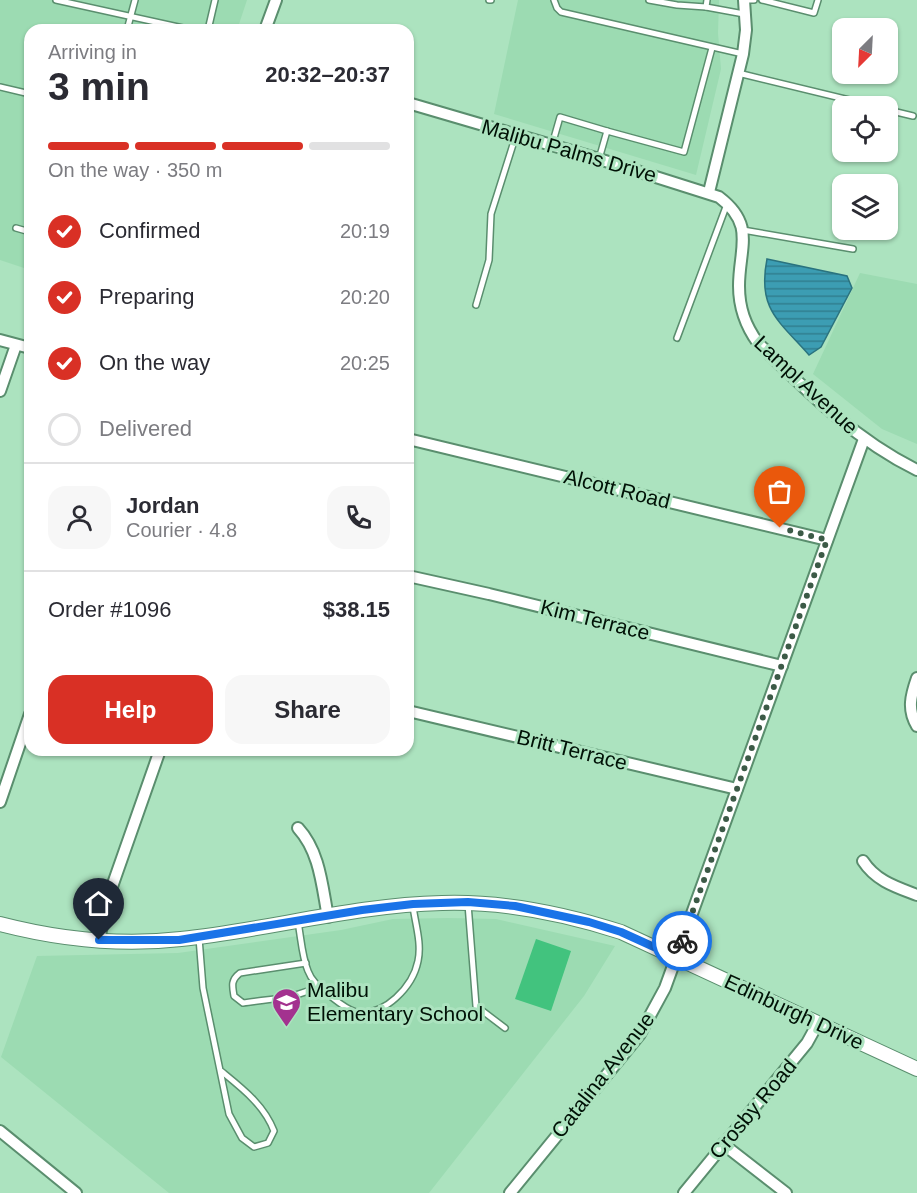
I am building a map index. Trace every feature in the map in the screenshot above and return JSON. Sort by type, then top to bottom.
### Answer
[{"type":"street","points":[[267,24],[276,0]]},
{"type":"street","points":[[709,192],[743,54],[746,14],[744,0]]},
{"type":"street","name":"Malibu Palms Drive","points":[[414,105],[709,192],[728,203]]},
{"type":"street","points":[[728,203],[740,220],[743,230]]},
{"type":"street","name":"Lampl Avenue","points":[[743,230],[739,295],[742,315],[749,331],[758,343],[811,394],[864,440],[917,470]]},
{"type":"street","points":[[0,340],[24,347]]},
{"type":"street","points":[[0,391],[16,345]]},
{"type":"street","name":"Alcott Road","points":[[414,440],[827,540]]},
{"type":"street","name":"Catalina Avenue","points":[[510,1193],[640,1034],[665,988],[864,440]]},
{"type":"street","name":"Kim Terrace","points":[[414,577],[782,666]]},
{"type":"street","points":[[917,678],[910,704],[917,726]]},
{"type":"street","name":"Britt Terrace","points":[[414,712],[737,789]]},
{"type":"street","points":[[0,802],[24,732]]},
{"type":"street","points":[[99,940],[107,901],[158,756]]},
{"type":"street","points":[[298,828],[316,857],[328,917]]},
{"type":"street","points":[[863,861],[889,885],[917,895]]},
{"type":"street","name":"Edinburgh Drive","points":[[0,924],[62,937],[152,941],[199,937],[413,904],[468,902],[515,906],[589,922],[621,932],[917,1069]]},
{"type":"street","name":"Crosby Road","points":[[684,1193],[807,1043],[818,1023]]},
{"type":"street","points":[[0,1131],[76,1193]]},
{"type":"street","points":[[723,1144],[786,1193]]},
{"type":"lane","points":[[56,0],[166,24]]},
{"type":"lane","points":[[129,24],[135,0]]},
{"type":"lane","points":[[209,24],[215,0]]},
{"type":"lane","points":[[554,0],[561,12],[743,54]]},
{"type":"lane","points":[[649,0],[746,14]]},
{"type":"lane","points":[[705,7],[706,0]]},
{"type":"lane","points":[[744,0],[754,0]]},
{"type":"lane","points":[[766,0],[814,13],[818,0]]},
{"type":"lane","points":[[552,145],[560,117],[684,152],[712,48]]},
{"type":"lane","points":[[738,73],[833,96]]},
{"type":"lane","points":[[0,87],[24,93]]},
{"type":"lane","points":[[898,112],[913,116]]},
{"type":"lane","points":[[598,159],[607,132]]},
{"type":"lane","points":[[476,305],[489,260],[491,214],[516,135]]},
{"type":"lane","points":[[677,338],[728,203]]},
{"type":"lane","points":[[16,228],[24,230]]},
{"type":"lane","points":[[743,230],[853,249]]},
{"type":"lane","points":[[468,902],[476,1006],[506,1028]]},
{"type":"lane","points":[[298,922],[309,974],[318,986],[342,1005],[360,1012],[371,1011],[383,1007],[407,986],[418,962],[419,950],[413,904]]},
{"type":"lane","points":[[199,937],[203,988],[229,1114],[242,1138],[254,1147],[268,1143],[274,1131],[268,1115],[247,1092],[221,1071]]},
{"type":"lane","points":[[306,963],[240,973],[232,984],[234,996],[243,1003],[294,995],[318,986]]},
{"type":"shaded area","points":[[0,0],[247,0],[239,24],[24,24],[24,268],[0,260]]},
{"type":"shaded area","points":[[518,0],[719,0],[718,33],[721,69],[696,175],[494,114]]},
{"type":"shaded area","points":[[860,273],[917,284],[917,444],[882,429],[813,374]]},
{"type":"shaded area","name":"Malibu Elementary School","points":[[393,919],[496,919],[615,946],[584,996],[429,1193],[169,1193],[1,1057],[37,956],[178,953],[341,930]]},
{"type":"green space","points":[[536,939],[571,951],[551,1011],[515,999]]},
{"type":"water","points":[[767,259],[847,276],[852,288],[821,347],[809,355],[780,323],[768,302],[765,290]]},
{"type":"way so far","points":[[682,941],[827,540],[780,528]]},
{"type":"place","name":"Malibu Elementary School","points":[[286,1028]]},
{"type":"route","points":[[99,940],[179,940],[362,910],[413,904],[468,902],[515,906],[589,922],[621,932],[676,957],[682,941]]}]
